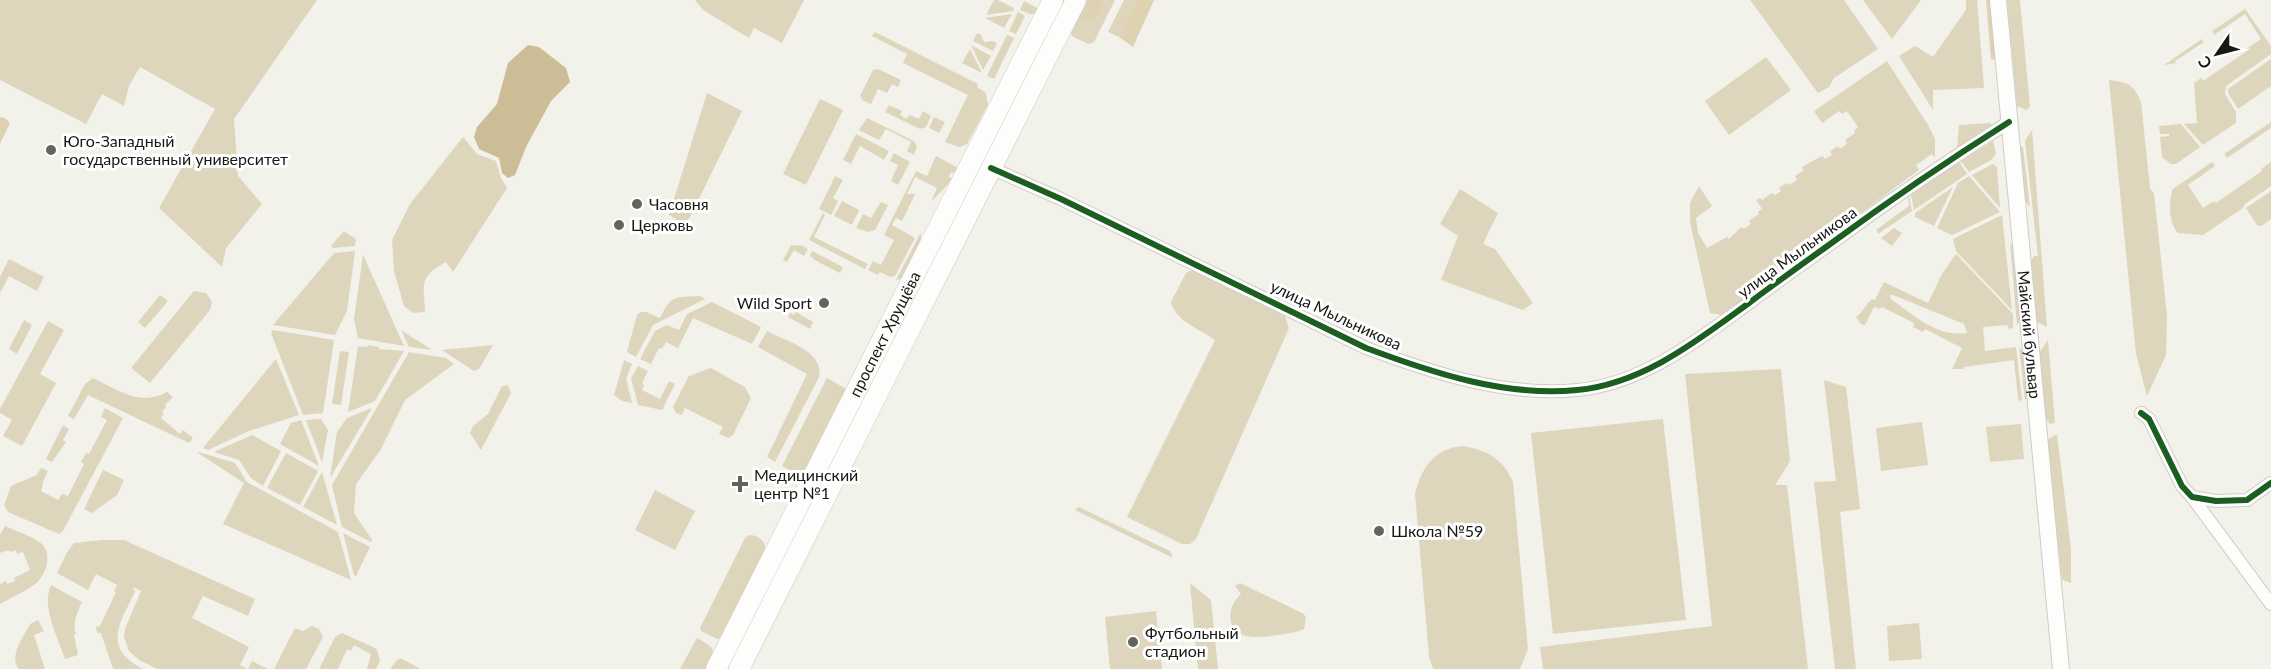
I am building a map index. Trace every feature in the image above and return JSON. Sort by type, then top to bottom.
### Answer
[{"type":"main road","name":"проспект Хрущёва","points":[[716,669],[1053,0]]},
{"type":"main road","name":"проспект Хрущёва","points":[[739,669],[1076,0]]},
{"type":"main road","name":"Майский бульвар","points":[[1998,0],[2061,669]]},
{"type":"main road","points":[[972,161],[991,168]]},
{"type":"street","name":"улица Мыльникова","points":[[991,168],[1062,199],[1366,348],[1444,375],[1492,385],[1530,390],[1579,390],[1632,376],[1679,352],[1709,333],[1852,228],[2009,122]]},
{"type":"street","points":[[2141,413],[2149,419],[2182,486],[2271,604]]},
{"type":"street","points":[[2192,497],[2216,501],[2247,500],[2271,483]]},
{"type":"shaded area","name":"Юго-Западный государственный университет","points":[[0,0],[317,0],[234,119],[238,176],[262,204],[226,248],[222,267],[159,208],[215,109],[140,67],[129,86],[124,106],[102,94],[86,124],[0,80]]},
{"type":"shaded area","points":[[695,0],[804,0],[782,43],[754,28],[749,38],[703,10]]},
{"type":"shaded area","points":[[994,0],[1014,8],[1013,11],[986,15]]},
{"type":"shaded area","points":[[1060,0],[1067,0],[995,142],[990,140]]},
{"type":"shaded area","points":[[1084,0],[1115,0],[1094,42],[1089,44],[1073,37],[1068,29]]},
{"type":"shaded area","points":[[1090,0],[1104,0],[1092,23],[1082,17]]},
{"type":"shaded area","points":[[1124,0],[1137,0],[1119,37],[1108,32]]},
{"type":"shaded area","points":[[1137,0],[1154,0],[1133,47],[1119,37]]},
{"type":"shaded area","points":[[1750,0],[1844,0],[1878,49],[1834,78],[1829,87],[1818,93]]},
{"type":"shaded area","points":[[1863,0],[1921,0],[1892,39]]},
{"type":"shaded area","points":[[1966,0],[1977,0],[1984,88],[1933,90],[1933,110],[1899,56],[1915,46],[1933,57],[1966,10]]},
{"type":"shaded area","points":[[1986,0],[1992,0],[1997,60],[1991,59]]},
{"type":"shaded area","points":[[2007,0],[2020,0],[2030,107],[2026,110],[2017,106]]},
{"type":"shaded area","points":[[1024,1],[1039,9],[1036,14],[1020,10]]},
{"type":"shaded area","points":[[2245,9],[2271,46],[2271,54],[2226,86],[2225,94],[2236,112],[2236,123],[2203,145],[2184,124],[2197,123],[2194,83],[2201,78],[2203,81],[2261,39],[2245,14],[2214,35],[2212,31]]},
{"type":"shaded area","points":[[1018,12],[1025,16],[1016,34],[1009,31]]},
{"type":"shaded area","points":[[1012,14],[1004,28],[985,18]]},
{"type":"shaded area","points":[[875,32],[978,84],[977,87],[986,93],[988,105],[967,144],[959,147],[945,142],[968,95],[903,63],[907,54],[872,36]]},
{"type":"shaded area","points":[[977,33],[981,35],[984,42],[997,43],[993,51],[973,41]]},
{"type":"shaded area","points":[[1007,35],[1014,38],[994,79],[987,76]]},
{"type":"shaded area","points":[[2202,39],[2204,42],[2175,61],[2176,63],[2164,65]]},
{"type":"shaded area","points":[[528,45],[539,47],[566,68],[570,82],[551,101],[526,147],[515,175],[508,178],[502,173],[499,158],[479,149],[474,137],[477,127],[497,104],[508,63]]},
{"type":"shaded area","points":[[971,45],[991,56],[983,70]]},
{"type":"shaded area","points":[[970,49],[982,73],[962,63]]},
{"type":"shaded area","points":[[1766,57],[1791,90],[1729,135],[1705,101]]},
{"type":"shaded area","points":[[2271,59],[2271,86],[2238,109],[2228,89]]},
{"type":"shaded area","points":[[1887,61],[1935,139],[1935,158],[1932,154],[1916,165],[1919,170],[1722,315],[1710,313],[1690,222],[1690,203],[1699,186],[1712,206],[1696,218],[1698,233],[1707,248],[1727,237],[1729,239],[1741,227],[1744,229],[1751,224],[1749,221],[1762,209],[1756,200],[1760,198],[1762,200],[1772,193],[1775,195],[1786,183],[1789,185],[1797,180],[1795,176],[1804,170],[1802,167],[1822,156],[1825,159],[1832,155],[1830,151],[1838,146],[1840,149],[1847,144],[1845,140],[1855,133],[1858,127],[1847,111],[1842,114],[1839,111],[1822,123],[1814,111]]},
{"type":"shaded area","points":[[878,69],[901,80],[898,87],[892,84],[887,93],[878,89],[871,104],[862,100],[860,96],[873,70]]},
{"type":"shaded area","points":[[2109,80],[2132,87],[2141,102],[2150,188],[2154,194],[2167,315],[2166,355],[2147,396],[2136,354]]},
{"type":"shaded area","points":[[707,93],[742,111],[686,225],[669,215]]},
{"type":"shaded area","points":[[820,99],[843,110],[806,185],[783,174]]},
{"type":"shaded area","points":[[889,105],[902,111],[900,115],[906,119],[910,115],[919,119],[923,111],[931,116],[926,127],[920,129],[885,112]]},
{"type":"shaded area","points":[[0,117],[10,123],[0,144]]},
{"type":"shaded area","points":[[934,117],[945,122],[939,133],[929,128]]},
{"type":"shaded area","points":[[867,118],[914,141],[917,146],[914,155],[907,151],[911,142],[886,129],[879,140],[859,130]]},
{"type":"shaded area","points":[[2271,122],[2271,128],[2227,158],[2224,154]]},
{"type":"shaded area","points":[[1991,123],[1990,128],[1957,148],[1959,125]]},
{"type":"shaded area","points":[[2181,124],[2200,147],[2176,164],[2171,164],[2162,157],[2160,137],[2169,136],[2169,134],[2160,134],[2159,126]]},
{"type":"shaded area","points":[[2032,130],[2047,327],[2035,321],[2030,263],[2034,256],[2038,256],[2025,141]]},
{"type":"shaded area","points":[[856,134],[889,151],[884,160],[860,146],[851,164],[843,160]]},
{"type":"shaded area","points":[[463,137],[477,154],[496,161],[507,188],[453,272],[446,262],[427,277],[424,288],[425,312],[413,313],[404,306],[394,271],[392,240],[410,204]]},
{"type":"shaded area","points":[[1993,141],[1996,154],[1991,160],[1969,172],[1961,161]]},
{"type":"shaded area","points":[[2020,147],[2023,147],[2030,207],[2024,200]]},
{"type":"shaded area","points":[[894,153],[910,162],[898,185],[891,181],[898,165],[890,161]]},
{"type":"shaded area","points":[[936,156],[957,168],[956,174],[951,172],[949,177],[953,179],[931,202],[937,188],[915,177],[907,194],[915,194],[902,221],[896,218],[892,225],[915,238],[895,276],[891,277],[880,272],[878,275],[868,270],[873,261],[881,265],[894,240],[884,235],[916,171],[927,176]]},
{"type":"shaded area","points":[[1959,162],[1967,174],[1914,210],[1911,195]]},
{"type":"shaded area","points":[[2212,162],[2215,166],[2188,185],[2203,208],[2214,201],[2216,203],[2262,171],[2261,169],[2271,162],[2271,186],[2203,235],[2178,233],[2170,212],[2173,189]]},
{"type":"shaded area","points":[[1993,164],[1997,167],[2000,208],[1972,175]]},
{"type":"shaded area","points":[[835,176],[843,180],[833,198],[838,201],[831,215],[819,209]]},
{"type":"shaded area","points":[[1969,176],[2000,212],[1952,235],[1937,228],[1958,183]]},
{"type":"shaded area","points":[[1953,187],[1934,226],[1915,217],[1915,213]]},
{"type":"shaded area","points":[[1460,189],[1498,213],[1483,244],[1495,249],[1533,303],[1523,310],[1441,280],[1458,236],[1440,224]]},
{"type":"shaded area","points":[[2271,191],[2271,219],[2261,226],[2257,225],[2246,208]]},
{"type":"shaded area","points":[[1909,196],[1912,211],[1878,234],[1876,230],[1909,206]]},
{"type":"shaded area","points":[[842,201],[859,210],[852,225],[834,216]]},
{"type":"shaded area","points":[[881,202],[888,205],[875,230],[868,232],[856,228],[863,214],[871,218]]},
{"type":"shaded area","points":[[823,213],[825,215],[814,237],[868,264],[865,269],[809,240]]},
{"type":"shaded area","points":[[2002,215],[2012,310],[1956,251],[1953,239]]},
{"type":"shaded area","points":[[1894,228],[1902,233],[1892,246],[1881,238]]},
{"type":"shaded area","points":[[344,231],[356,239],[355,246],[333,248],[331,246]]},
{"type":"shaded area","points":[[921,232],[921,248],[903,278],[896,280]]},
{"type":"shaded area","points":[[2010,243],[2013,247],[2021,318],[2017,326]]},
{"type":"shaded area","points":[[791,245],[808,249],[804,256],[794,250],[787,262],[783,260]]},
{"type":"shaded area","points":[[355,251],[347,311],[335,335],[273,325],[334,253]]},
{"type":"shaded area","points":[[812,251],[843,267],[840,273],[810,256]]},
{"type":"shaded area","points":[[1956,254],[2013,314],[2013,328],[2009,329],[2007,325],[1983,327],[1985,351],[2016,347],[2022,400],[2019,401],[2018,398],[2014,360],[1952,369],[1962,348],[1925,329],[1923,332],[1913,327],[1914,323],[1882,307],[1880,309],[1874,307],[1865,325],[1861,324],[1856,317],[1872,299],[1875,300],[1884,282],[1928,303],[1942,274]],"holes":[[[1890,295],[1964,324],[1967,333],[1945,332],[1926,324],[1891,299]]]},
{"type":"shaded area","points":[[363,255],[404,346],[358,338],[354,319]]},
{"type":"shaded area","points":[[9,259],[44,277],[37,291],[9,276],[0,293],[0,277]]},
{"type":"shaded area","points":[[1194,269],[1285,316],[1289,328],[1196,539],[1190,544],[1182,544],[1127,517],[1215,340],[1189,324],[1173,309],[1171,302],[1186,273]]},
{"type":"shaded area","points":[[194,291],[206,293],[212,302],[210,310],[150,383],[131,368]]},
{"type":"shaded area","points":[[160,295],[168,301],[145,328],[138,322]]},
{"type":"shaded area","points":[[700,296],[705,299],[653,325],[636,357],[627,352],[637,315],[646,312],[660,318],[671,301]]},
{"type":"shaded area","points":[[771,299],[789,308],[785,315],[768,306]]},
{"type":"shaded area","points":[[712,302],[761,327],[752,344],[693,318],[678,348],[666,342],[662,349],[659,348],[651,364],[640,359],[655,331],[667,325],[679,330],[687,314]]},
{"type":"shaded area","points":[[796,312],[813,322],[810,329],[788,317],[790,313],[794,315]]},
{"type":"shaded area","points":[[24,320],[32,325],[17,354],[9,349]]},
{"type":"shaded area","points":[[48,321],[64,330],[40,374],[56,383],[22,446],[3,436],[12,420],[0,413],[0,409]]},
{"type":"shaded area","points":[[273,330],[334,340],[323,413],[303,415],[271,333]]},
{"type":"shaded area","points":[[401,330],[432,350],[409,347]]},
{"type":"shaded area","points":[[767,331],[802,348],[816,360],[819,368],[819,377],[775,462],[767,457],[807,374],[758,347]]},
{"type":"shaded area","points":[[2048,340],[2055,423],[2050,424],[2045,418],[2039,353]]},
{"type":"shaded area","points":[[368,345],[379,347],[379,349],[404,351],[375,401],[348,412],[358,346],[367,347]]},
{"type":"shaded area","points":[[493,345],[479,369],[474,371],[442,350]]},
{"type":"shaded area","points":[[2019,348],[2025,352],[2029,398],[2025,400]]},
{"type":"shaded area","points":[[340,351],[349,352],[341,405],[332,404]]},
{"type":"shaded area","points":[[409,352],[446,358],[454,364],[405,400],[381,449],[356,484],[354,513],[372,540],[371,542],[342,527],[332,485]]},
{"type":"shaded area","points":[[276,359],[299,415],[249,431],[208,450],[203,448]]},
{"type":"shaded area","points":[[624,360],[632,364],[626,378],[632,403],[622,401],[614,395]]},
{"type":"shaded area","points":[[638,366],[648,371],[642,383],[644,385],[642,390],[660,399],[669,381],[675,384],[662,410],[638,405],[631,378]]},
{"type":"shaded area","points":[[711,368],[745,387],[751,398],[733,435],[728,438],[719,434],[723,427],[685,408],[682,415],[676,413],[673,407],[689,376]]},
{"type":"shaded area","points":[[1781,369],[1790,461],[1775,485],[1787,485],[1808,669],[1543,669],[1540,647],[1712,626],[1685,374]]},
{"type":"shaded area","points":[[93,378],[120,392],[138,397],[148,398],[167,392],[173,397],[165,405],[161,418],[180,434],[183,430],[193,438],[189,443],[88,395],[74,419],[68,416],[85,384]]},
{"type":"shaded area","points":[[827,378],[848,390],[807,469],[795,473],[782,466]]},
{"type":"shaded area","points":[[1824,380],[1846,387],[1860,509],[1840,512],[1856,669],[1835,669],[1814,482],[1836,481]]},
{"type":"shaded area","points":[[508,385],[511,393],[481,450],[470,433],[473,426],[488,414],[502,386]]},
{"type":"shaded area","points":[[105,408],[123,418],[63,531],[59,534],[8,512],[4,505],[11,486],[37,475],[41,468],[48,471],[41,491],[58,500],[62,494],[68,496],[84,464],[81,462],[86,453],[89,454],[107,420],[101,417]]},
{"type":"shaded area","points":[[372,408],[330,478],[337,432],[347,418]]},
{"type":"shaded area","points":[[321,419],[328,430],[322,462],[306,420]]},
{"type":"shaded area","points":[[1663,419],[1686,620],[1553,634],[1531,433]]},
{"type":"shaded area","points":[[301,420],[319,466],[280,444],[291,423]]},
{"type":"shaded area","points":[[1922,422],[1928,465],[1881,471],[1876,428]]},
{"type":"shaded area","points":[[2021,424],[2024,459],[1990,462],[1986,427]]},
{"type":"shaded area","points":[[63,425],[69,429],[63,440],[66,442],[52,462],[46,459]]},
{"type":"shaded area","points":[[2057,434],[2071,549],[2071,583],[2062,580],[2047,443],[2048,439]]},
{"type":"shaded area","points":[[252,435],[281,451],[263,486],[251,478],[239,460],[214,452]]},
{"type":"shaded area","points":[[1462,446],[1493,456],[1504,467],[1513,482],[1528,649],[1520,669],[1433,669],[1429,656],[1415,493],[1421,475],[1437,455]]},
{"type":"shaded area","points":[[199,452],[235,463],[247,482],[338,532],[351,580],[223,524],[244,483]]},
{"type":"shaded area","points":[[286,453],[318,471],[300,505],[267,488]]},
{"type":"shaded area","points":[[103,470],[124,480],[117,495],[92,513],[84,509]]},
{"type":"shaded area","points":[[322,472],[337,525],[303,507]]},
{"type":"shaded area","points":[[655,490],[695,511],[675,550],[635,530]]},
{"type":"shaded area","points":[[1079,507],[1170,551],[1173,558],[1075,510]]},
{"type":"shaded area","points":[[5,526],[43,545],[47,560],[43,575],[37,582],[0,604],[0,584],[15,581],[14,578],[30,570],[23,552],[17,554],[16,550],[10,552],[9,550],[0,553],[0,535]]},
{"type":"shaded area","points":[[343,533],[370,547],[356,576],[354,575]]},
{"type":"shaded area","points":[[749,535],[761,539],[765,550],[723,637],[717,639],[701,631],[700,628],[745,538]]},
{"type":"shaded area","points":[[124,540],[255,599],[248,616],[203,596],[192,618],[249,647],[240,665],[248,669],[157,669],[139,660],[129,651],[124,637],[125,629],[141,591],[133,587],[135,592],[120,625],[118,644],[130,661],[143,669],[113,669],[101,633],[97,633],[96,627],[100,626],[117,585],[96,574],[88,590],[57,573],[74,543]]},
{"type":"shaded area","points":[[1190,583],[1211,600],[1218,669],[1198,669]]},
{"type":"shaded area","points":[[1240,583],[1304,614],[1306,618],[1304,629],[1292,633],[1251,637],[1239,633],[1234,629],[1230,617],[1233,605],[1241,594],[1235,586]]},
{"type":"shaded area","points":[[51,585],[82,602],[75,622],[76,634],[74,635],[78,655],[65,659],[49,612],[48,594]]},
{"type":"shaded area","name":"Футбольный стадион","points":[[1156,611],[1162,669],[1110,669],[1105,617]]},
{"type":"shaded area","points":[[38,620],[44,631],[34,635],[45,669],[19,669],[15,659],[18,646],[30,624]]},
{"type":"shaded area","points":[[1919,623],[1922,659],[1889,661],[1887,626]]},
{"type":"shaded area","points":[[312,626],[319,629],[323,637],[306,669],[274,669],[295,628],[303,631]]},
{"type":"shaded area","points":[[342,633],[377,649],[380,661],[376,669],[367,669],[371,654],[354,645],[351,651],[347,649],[338,669],[319,669],[335,637]]},
{"type":"shaded area","points":[[697,638],[713,650],[706,669],[680,669]]},
{"type":"shaded area","points":[[398,659],[402,659],[421,669],[390,669]]},
{"type":"shaded area","points":[[252,661],[268,669],[248,669]]},
{"type":"cycle path","points":[[991,168],[1061,199],[1366,348],[1470,381],[1523,390],[1577,390],[1625,379],[1647,370],[1690,345],[1898,196],[2009,122]]},
{"type":"cycle path","points":[[2141,413],[2149,419],[2182,486],[2192,497],[2216,501],[2247,500],[2271,483]]},
{"type":"place","name":"Юго-Западный государственный университет","points":[[51,150]]},
{"type":"place","name":"Часовня","points":[[637,204]]},
{"type":"place","name":"Церковь","points":[[619,225]]},
{"type":"place","name":"Wild Sport","points":[[824,303]]},
{"type":"place","name":"Медицинский центр №1","points":[[740,484]]},
{"type":"place","name":"Школа №59","points":[[1379,531]]},
{"type":"place","name":"Футбольный стадион","points":[[1133,642]]}]
